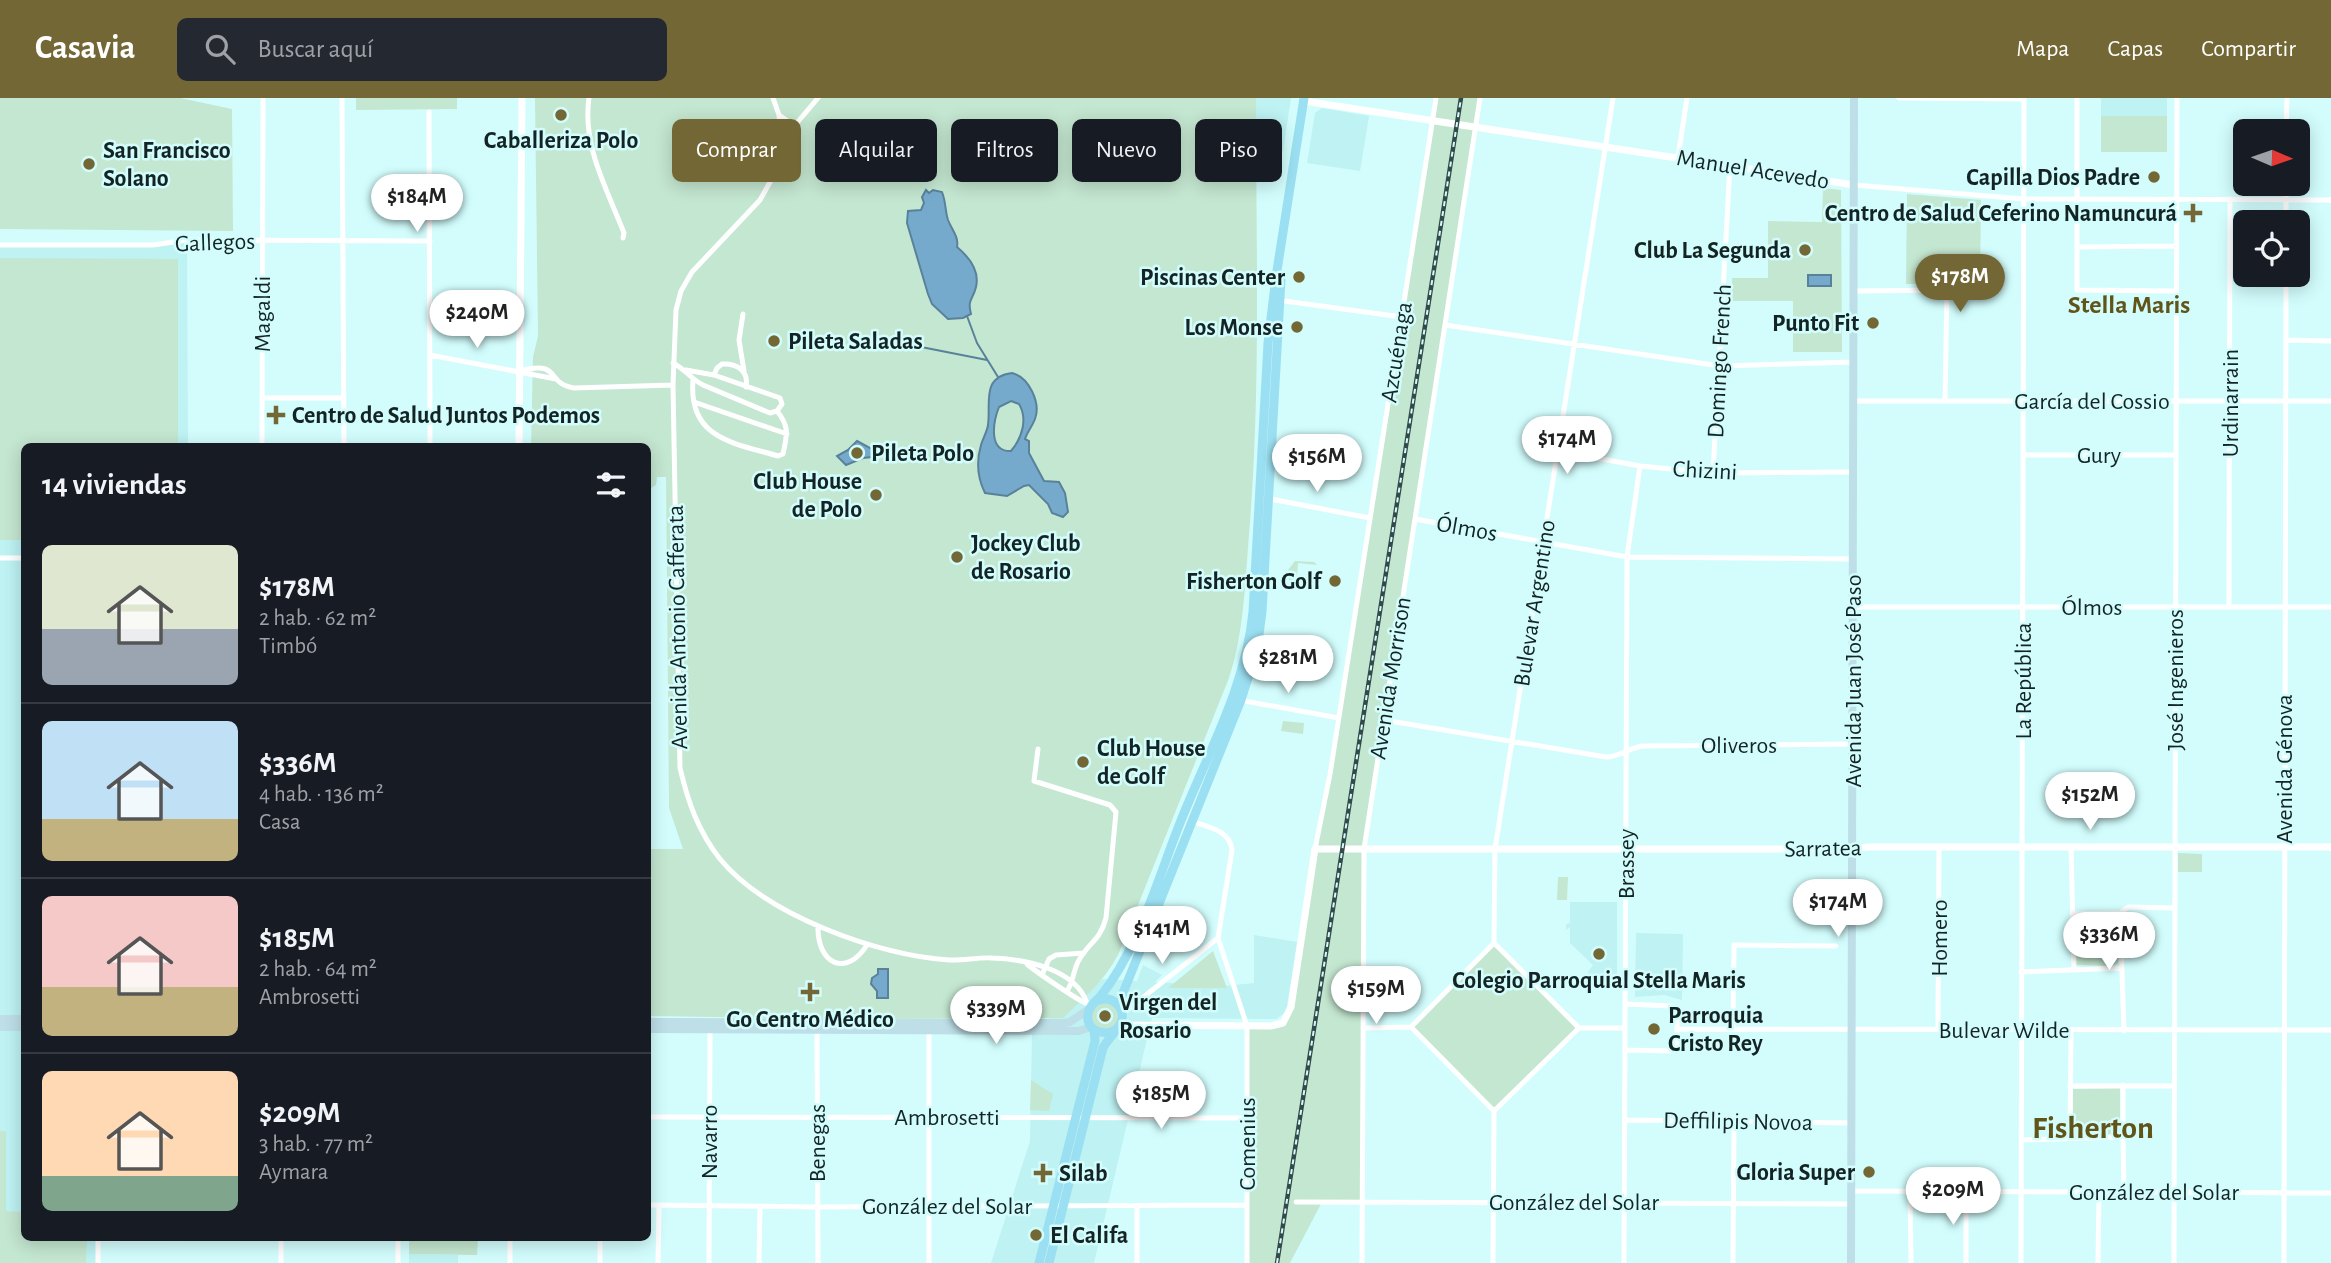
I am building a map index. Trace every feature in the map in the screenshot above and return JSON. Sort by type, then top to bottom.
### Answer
[{"type":"main road","name":"Avenida Juan José Paso","points":[[1851,1263],[1854,98]]},
{"type":"main road","points":[[929,1027],[1064,1023],[1070,1022],[1091,1005],[1125,962],[1236,699],[1252,669],[1260,631],[1264,497],[1276,300],[1304,99]]},
{"type":"main road","points":[[1080,1119],[1105,1044],[1118,1027],[1123,993],[1187,819]]},
{"type":"main road","points":[[1091,1005],[1108,999],[1122,1012]]},
{"type":"main road","points":[[1039,1263],[1058,1206],[1080,1119],[1094,1041],[1093,1029],[1088,1021],[1091,1005]]},
{"type":"main road","points":[[0,1019],[21,1019]]},
{"type":"main road","points":[[651,1021],[710,1026]]},
{"type":"main road","points":[[651,1030],[710,1026],[929,1027],[1079,1031],[1093,1029],[1106,1034],[1118,1027]]},
{"type":"main road","points":[[0,1027],[21,1027]]},
{"type":"main road","points":[[1049,1263],[1058,1206]]},
{"type":"street","name":"Magaldi","points":[[262,443],[263,98]]},
{"type":"street","points":[[342,98],[344,443]]},
{"type":"street","points":[[519,443],[522,98]]},
{"type":"street","points":[[589,98],[587,124],[592,150],[624,233],[623,238]]},
{"type":"street","points":[[773,98],[779,119]]},
{"type":"street","name":"Avenida Antonio Cafferata","points":[[800,119],[818,98]]},
{"type":"street","name":"Azcuénaga","points":[[1247,1026],[1277,1026],[1286,1021],[1291,1007],[1436,98]]},
{"type":"street","name":"Avenida Morrison","points":[[1362,1263],[1364,849],[1480,98]]},
{"type":"street","name":"Bulevar Argentino","points":[[1494,943],[1495,849],[1613,98]]},
{"type":"street","points":[[1678,157],[1687,98]]},
{"type":"street","points":[[1899,98],[2024,98]]},
{"type":"street","name":"La República","points":[[2021,1263],[2024,98]]},
{"type":"street","points":[[2077,98],[2077,290],[2176,291]]},
{"type":"street","name":"José Ingenieros","points":[[2174,1263],[2177,98]]},
{"type":"street","points":[[2286,119],[2287,98]]},
{"type":"street","name":"Manuel Acevedo","points":[[1304,99],[1854,185],[2024,199],[2331,200]]},
{"type":"street","points":[[429,112],[430,443]]},
{"type":"street","points":[[779,115],[785,119]]},
{"type":"street","name":"Domingo French","points":[[1713,473],[1730,165]]},
{"type":"street","name":"Avenida Antonio Cafferata","points":[[770,182],[760,200],[692,272],[681,291],[676,310],[673,385],[680,768],[695,820],[722,861],[751,887],[776,905],[818,926],[867,944],[951,960],[993,958],[1046,967],[1073,983],[1091,1005]]},
{"type":"street","name":"Urdinarrain","points":[[2229,607],[2230,199]]},
{"type":"street","points":[[2286,199],[2286,210]]},
{"type":"street","name":"Gallegos","points":[[0,245],[153,245],[187,240],[430,241]]},
{"type":"street","points":[[2077,247],[2176,246]]},
{"type":"street","name":"Avenida Génova","points":[[2284,1263],[2286,287]]},
{"type":"street","points":[[1854,291],[1947,290],[1945,401]]},
{"type":"street","points":[[1276,300],[1402,317]]},
{"type":"street","points":[[743,314],[739,340],[744,371],[748,378],[746,387]]},
{"type":"street","points":[[1445,325],[1720,366],[1853,362]]},
{"type":"street","points":[[2286,340],[2331,341]]},
{"type":"street","points":[[430,355],[556,379]]},
{"type":"street","points":[[674,363],[685,369],[714,375],[780,398],[782,404],[778,411],[770,413],[693,380],[685,369]]},
{"type":"street","points":[[714,375],[716,368],[722,364],[744,371]]},
{"type":"street","points":[[519,371],[544,367],[551,370],[556,379],[567,387],[574,388],[673,385]]},
{"type":"street","points":[[693,380],[694,402],[702,424],[713,435],[778,457],[783,454],[787,434],[786,421],[778,411]]},
{"type":"street","points":[[262,398],[344,398]]},
{"type":"street","name":"García del Cossio","points":[[1853,401],[2331,401]]},
{"type":"street","points":[[694,402],[787,434]]},
{"type":"street","name":"Chizini","points":[[1558,451],[1640,466],[1713,473],[1853,472]]},
{"type":"street","name":"Gury","points":[[2023,455],[2176,455]]},
{"type":"street","name":"Brassey","points":[[1624,1263],[1627,557],[1640,466]]},
{"type":"street","points":[[1264,497],[1370,518]]},
{"type":"street","name":"Ólmos","points":[[1415,519],[1627,557],[1853,559]]},
{"type":"street","points":[[0,558],[21,558]]},
{"type":"street","name":"Ólmos","points":[[1853,607],[2331,607]]},
{"type":"street","points":[[1236,699],[1339,718]]},
{"type":"street","name":"Oliveros","points":[[1384,720],[1606,757],[1642,746],[1853,744]]},
{"type":"street","points":[[1038,749],[1034,781],[1110,805],[1116,812],[1106,918],[1102,933],[1084,953],[1074,973],[1073,983],[1067,991]]},
{"type":"street","points":[[1146,1024],[1122,1012],[1218,938],[1231,842],[1222,833],[1187,819]]},
{"type":"street","points":[[2071,846],[2074,968]]},
{"type":"street","name":"Homero","points":[[1938,1029],[1939,847]]},
{"type":"street","name":"Sarratea","points":[[1315,849],[2331,847]]},
{"type":"street","points":[[2072,914],[2120,913],[2127,907],[2175,908]]},
{"type":"street","points":[[2120,913],[2124,1031]]},
{"type":"street","points":[[818,926],[818,941],[823,955],[833,961],[850,963],[860,957],[867,944]]},
{"type":"street","name":"Comenius","points":[[1218,938],[1247,1026],[1247,1263]]},
{"type":"street","points":[[1363,1028],[1411,1027],[1494,943],[1579,1027],[1625,1028]]},
{"type":"street","points":[[1733,1029],[1734,945],[1836,946]]},
{"type":"street","points":[[1042,975],[1049,959],[1056,955],[1084,953]]},
{"type":"street","name":"Avenida Antonio Cafferata","points":[[1027,964],[1080,1002],[1091,1005]]},
{"type":"street","points":[[2021,972],[2122,968]]},
{"type":"street","points":[[1625,1004],[1671,1006],[1677,1013],[1677,1043],[1671,1051],[1625,1050]]},
{"type":"street","points":[[1118,1027],[1146,1024],[1247,1026]]},
{"type":"street","name":"Navarro","points":[[709,1263],[710,1026]]},
{"type":"street","name":"Benegas","points":[[817,1026],[818,1263]]},
{"type":"street","points":[[929,1027],[929,1263]]},
{"type":"street","points":[[1411,1027],[1494,1111]]},
{"type":"street","points":[[1493,1263],[1494,1111],[1579,1027]]},
{"type":"street","name":"Bulevar Wilde","points":[[1677,1028],[2331,1030]]},
{"type":"street","points":[[2070,1138],[2071,1030]]},
{"type":"street","points":[[2123,1085],[2124,1192]]},
{"type":"street","points":[[2070,1086],[2174,1086]]},
{"type":"street","name":"Ambrosetti","points":[[651,1117],[1247,1118]]},
{"type":"street","name":"Deffilipis Novoa","points":[[1625,1120],[1852,1122]]},
{"type":"street","points":[[1733,1263],[1734,1121]]},
{"type":"street","points":[[2021,1140],[2123,1137]]},
{"type":"street","name":"González del Solar","points":[[1851,1191],[2331,1193]]},
{"type":"street","points":[[1910,1191],[1911,1263]]},
{"type":"street","points":[[1966,1191],[1966,1263]]},
{"type":"street","points":[[2098,1263],[2099,1192]]},
{"type":"street","name":"González del Solar","points":[[1296,1202],[1851,1204]]},
{"type":"street","name":"González del Solar","points":[[651,1205],[1247,1205]]},
{"type":"street","points":[[658,1263],[659,1205]]},
{"type":"street","points":[[1137,1206],[1137,1263]]},
{"type":"street","points":[[759,1263],[760,1207]]},
{"type":"street","points":[[98,1241],[98,1263]]},
{"type":"street","points":[[281,1241],[281,1263]]},
{"type":"street","points":[[398,1241],[398,1263]]},
{"type":"street","points":[[510,1241],[510,1263]]},
{"type":"street","points":[[600,1241],[600,1263]]},
{"type":"shaded area","points":[[1256,98],[1291,98],[1283,151],[1282,119],[1256,119]]},
{"type":"shaded area","points":[[2099,98],[2167,98],[2167,116],[2101,116]]},
{"type":"shaded area","points":[[1322,108],[1369,116],[1360,171],[1307,163],[1315,113]]},
{"type":"shaded area","points":[[926,190],[929,193],[933,190],[942,192],[957,247],[975,270],[977,281],[970,302],[971,314],[963,318],[948,319],[932,304],[907,223],[908,211],[921,210],[924,203],[922,197]]},
{"type":"shaded area","points":[[187,240],[188,443],[21,443],[21,1241],[98,1241],[98,1263],[0,1263],[0,245],[153,245]]},
{"type":"shaded area","points":[[1808,275],[1831,275],[1831,286],[1808,286]]},
{"type":"shaded area","points":[[1002,375],[1018,375],[1032,391],[1036,413],[1025,439],[1029,441],[1029,453],[1044,481],[1059,482],[1065,493],[1068,512],[1063,517],[1052,513],[1048,504],[1029,485],[1007,496],[985,493],[982,487],[978,457],[988,425],[992,385]],"holes":[[[1011,401],[1019,404],[1023,416],[1021,434],[1011,451],[1004,450],[999,447],[994,435],[997,413],[999,407]]]},
{"type":"shaded area","name":"Pileta Polo","points":[[857,441],[872,449],[872,457],[846,465],[837,456]]},
{"type":"shaded area","name":"Colegio Parroquial Stella Maris","points":[[1570,902],[1617,902],[1617,987],[1594,987],[1588,972],[1593,965],[1570,943],[1570,927],[1566,930],[1566,924],[1570,923]]},
{"type":"shaded area","points":[[1636,933],[1683,934],[1682,1000],[1664,995],[1635,997]]},
{"type":"shaded area","points":[[1254,935],[1297,942],[1286,1012],[1276,1019],[1152,1018],[1094,1263],[991,1263],[1030,1141],[1032,1031],[1103,979],[1137,981],[1143,965],[1162,975],[1155,982],[1224,986],[1254,983]]},
{"type":"shaded area","points":[[878,969],[888,969],[888,998],[877,998],[877,991],[871,984],[872,978],[878,974]]},
{"type":"shaded area","points":[[409,1254],[458,1255],[458,1263],[409,1263]]},
{"type":"green space","name":"San Francisco Solano","points":[[0,98],[180,98],[232,109],[233,231],[0,229]]},
{"type":"green space","points":[[356,98],[457,98],[457,109],[356,110]]},
{"type":"green space","name":"Jockey Club de Rosario","points":[[535,98],[1256,98],[1256,119],[1195,119],[1195,182],[1256,182],[1257,317],[1253,481],[1238,643],[1229,678],[1118,955],[1100,981],[1063,1018],[651,1016],[651,849],[683,849],[669,808],[666,477],[657,477],[656,485],[651,488],[651,443],[531,443],[533,357],[538,336]]},
{"type":"green space","points":[[1436,98],[1480,98],[1364,849],[1363,1203],[1322,1202],[1290,1263],[1247,1263],[1247,1026],[1277,1026],[1289,1015]]},
{"type":"green space","points":[[2101,116],[2167,116],[2167,152],[2101,152]]},
{"type":"green space","name":"Club La Segunda","points":[[1823,188],[1841,190],[1842,352],[1793,352],[1793,301],[1732,301],[1732,278],[1768,278],[1768,221],[1822,222]]},
{"type":"green space","points":[[1907,194],[1981,200],[1980,284],[1906,284]]},
{"type":"green space","points":[[0,258],[178,259],[178,443],[21,443],[21,540],[0,540]]},
{"type":"green space","points":[[1295,561],[1314,562],[1317,565],[1298,563],[1297,577],[1312,579],[1312,584],[1315,585],[1294,584],[1289,580],[1288,570]]},
{"type":"green space","points":[[1283,721],[1304,723],[1303,734],[1281,731]]},
{"type":"green space","points":[[2178,853],[2202,854],[2202,872],[2178,872]]},
{"type":"green space","points":[[1558,877],[1568,877],[1567,900],[1557,900]]},
{"type":"green space","points":[[2113,916],[2118,920],[2118,963],[2111,966],[2076,965],[2076,918]]},
{"type":"green space","points":[[1494,943],[1579,1028],[1494,1111],[1411,1027]]},
{"type":"green space","points":[[1213,951],[1227,988],[1168,988]]},
{"type":"green space","points":[[1102,999],[1120,1008],[1117,1029],[1094,1030],[1089,1009]]},
{"type":"green space","points":[[1031,1080],[1053,1094],[1049,1111],[1030,1110]]},
{"type":"green space","points":[[2120,1088],[2120,1134],[2075,1135],[2072,1132],[2073,1089]]},
{"type":"green space","points":[[0,1131],[6,1131],[6,1211],[21,1212],[21,1241],[87,1241],[86,1263],[0,1263]]},
{"type":"green space","points":[[409,1241],[478,1241],[477,1255],[409,1254]]},
{"type":"waterway","points":[[967,316],[977,343],[998,377]]},
{"type":"waterway","points":[[906,344],[987,360]]},
{"type":"railway","points":[[1277,1263],[1461,98]]},
{"type":"place","name":"Caballeriza Polo","points":[[561,115]]},
{"type":"place","name":"San Francisco Solano","points":[[89,164]]},
{"type":"place","name":"Capilla Dios Padre","points":[[2154,177]]},
{"type":"place","name":"Centro de Salud Ceferino Namuncurá","points":[[2193,213]]},
{"type":"place","name":"Club La Segunda","points":[[1805,250]]},
{"type":"place","name":"Piscinas Center","points":[[1299,277]]},
{"type":"place","name":"Punto Fit","points":[[1873,323]]},
{"type":"place","name":"Los Monse","points":[[1297,327]]},
{"type":"place","name":"Pileta Saladas","points":[[774,341]]},
{"type":"place","name":"Centro de Salud Juntos Podemos","points":[[276,415]]},
{"type":"place","name":"Pileta Polo","points":[[857,453]]},
{"type":"place","name":"Club House de Polo","points":[[876,495]]},
{"type":"place","name":"Jockey Club de Rosario","points":[[957,557]]},
{"type":"place","name":"Fisherton Golf","points":[[1335,581]]},
{"type":"place","name":"Club House de Golf","points":[[1083,762]]},
{"type":"place","name":"Colegio Parroquial Stella Maris","points":[[1599,954]]},
{"type":"place","name":"Go Centro Médico","points":[[810,992]]},
{"type":"place","name":"Virgen del Rosario","points":[[1105,1016]]},
{"type":"place","name":"Parroquia Cristo Rey","points":[[1654,1029]]},
{"type":"place","name":"Gloria Super","points":[[1869,1172]]},
{"type":"place","name":"Silab","points":[[1043,1173]]},
{"type":"place","name":"El Califa","points":[[1036,1235]]},
{"type":"district","name":"Stella Maris","points":[[2129,304]]},
{"type":"district","name":"Fisherton","points":[[2093,1127]]}]
